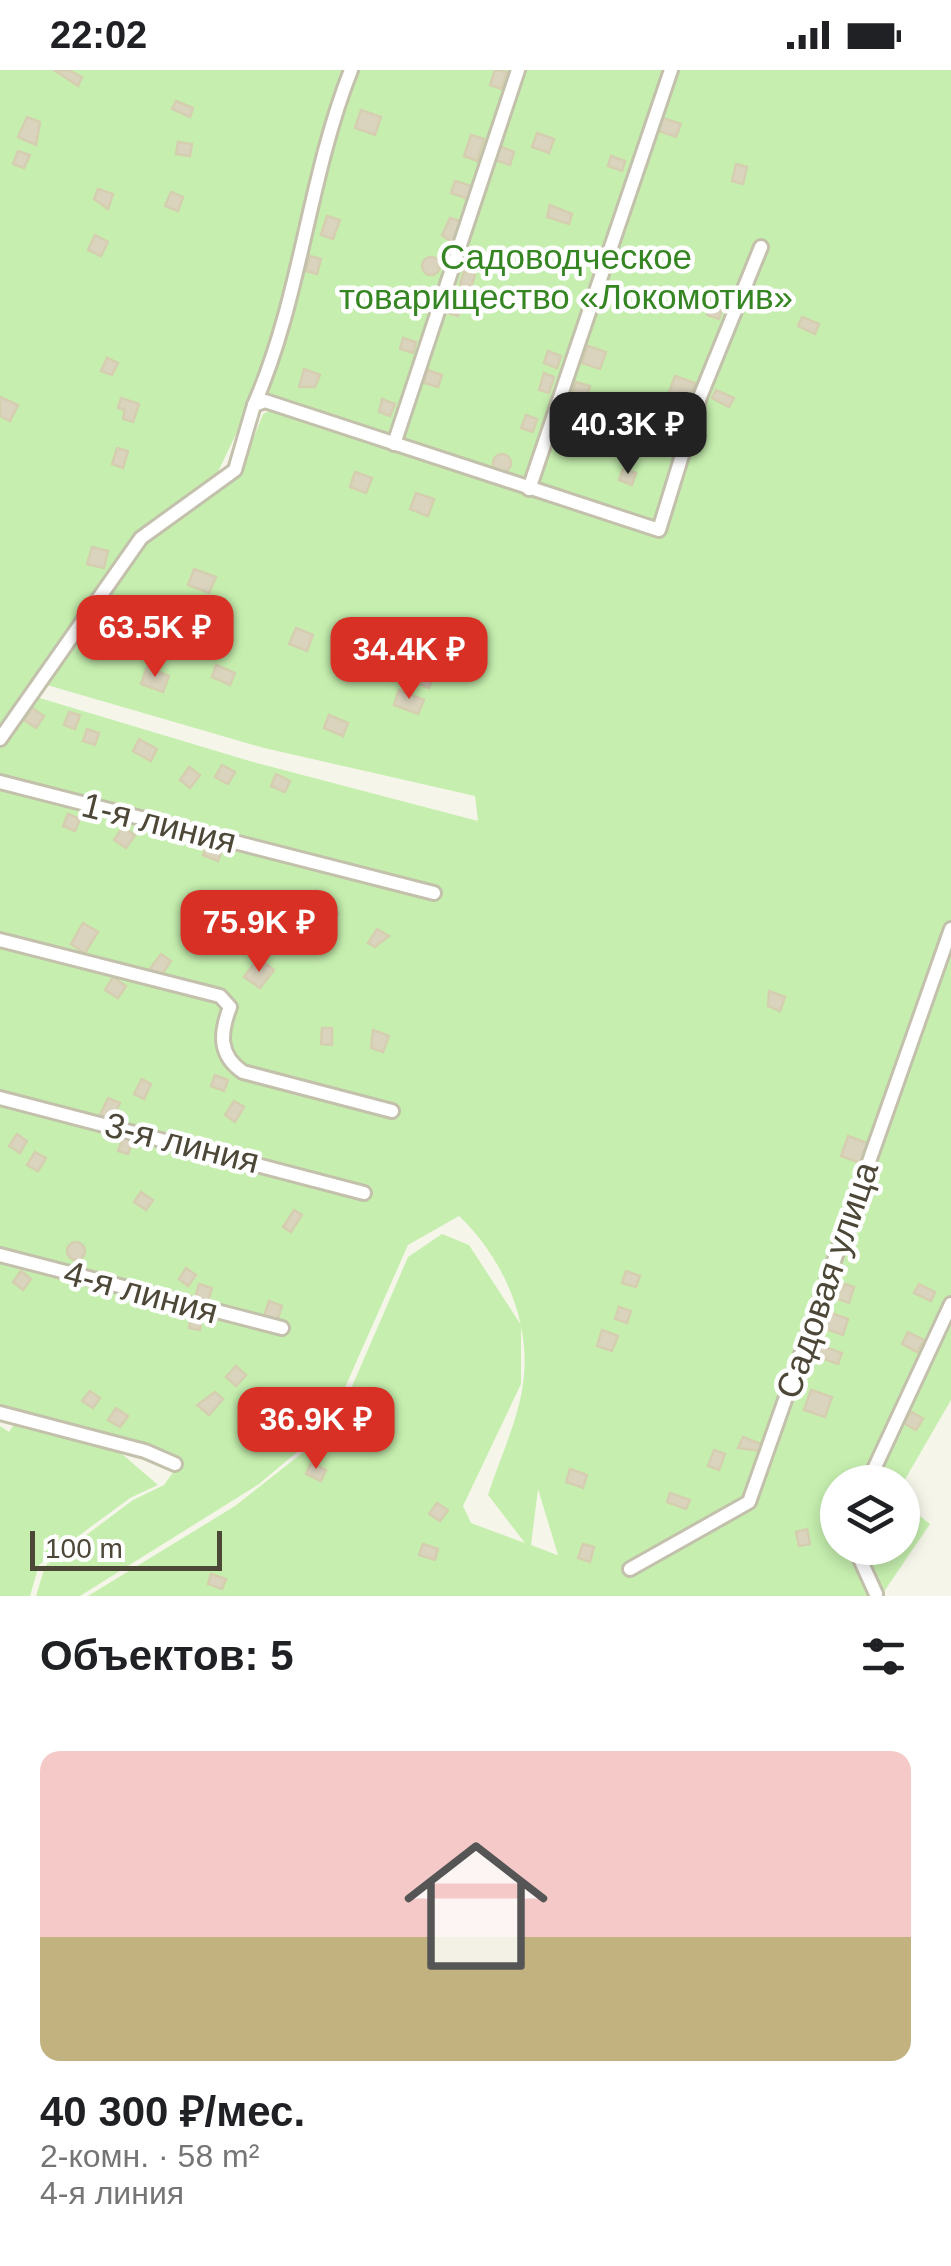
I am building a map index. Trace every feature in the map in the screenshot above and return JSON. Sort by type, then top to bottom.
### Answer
[{"type":"street","points":[[0,739],[141,538],[235,470],[296,270],[324,148],[351,70]]},
{"type":"street","points":[[394,444],[518,70]]},
{"type":"street","points":[[529,489],[671,70]]},
{"type":"street","points":[[254,405],[265,401],[279,404],[659,530],[700,397],[761,247]]},
{"type":"street","name":"1-я линия","points":[[0,782],[434,893]]},
{"type":"street","name":"Садовая улица","points":[[630,1568],[749,1502],[951,929]]},
{"type":"street","points":[[0,940],[220,996],[230,1006],[221,1041],[228,1062],[243,1072],[392,1110]]},
{"type":"street","name":"3-я линия","points":[[0,1098],[364,1192]]},
{"type":"street","name":"4-я линия","points":[[0,1255],[282,1328]]},
{"type":"street","points":[[876,1465],[951,1304]]},
{"type":"street","points":[[0,1413],[145,1451],[175,1464]]},
{"type":"street","points":[[863,1565],[876,1594]]},
{"type":"green space","name":"Садоводческое товарищество «Локомотив»","points":[[0,70],[951,70],[951,1400],[913,1465],[820,1465],[820,1565],[902,1565],[881,1596],[88,1596],[235,1506],[334,1428],[408,1257],[442,1234],[469,1245],[520,1324],[501,1271],[459,1216],[408,1245],[328,1426],[259,1484],[80,1596],[36,1596],[45,1566],[133,1500],[164,1485],[181,1461],[156,1448],[0,1409],[0,744],[33,696],[253,762],[478,821],[475,796],[264,748],[40,683],[139,545],[238,477],[263,414],[273,409],[649,526],[257,390],[217,474],[163,512],[132,543],[0,733]],"holes":[[[521,1328],[525,1361],[521,1398],[488,1495],[525,1543],[471,1523],[463,1506],[521,1384]],[[538,1489],[558,1555],[531,1545]]]},
{"type":"green space","points":[[15,1423],[115,1448],[158,1485],[130,1498],[39,1565],[30,1596],[0,1596],[0,1426],[9,1432]]},
{"type":"green space","points":[[920,1516],[930,1524],[920,1539]]},
{"type":"building","points":[[54,70],[68,70],[82,77],[78,86]]},
{"type":"building","points":[[495,70],[507,72],[501,89],[490,85]]},
{"type":"building","points":[[176,101],[193,108],[190,117],[172,109]]},
{"type":"building","points":[[361,110],[381,117],[375,135],[355,128]]},
{"type":"building","points":[[27,117],[40,122],[36,145],[18,137]]},
{"type":"building","points":[[663,118],[681,124],[676,137],[659,131]]},
{"type":"building","points":[[537,133],[554,139],[549,153],[532,147]]},
{"type":"building","points":[[471,135],[484,139],[477,161],[464,156]]},
{"type":"building","points":[[178,142],[192,144],[190,156],[176,154]]},
{"type":"building","points":[[499,146],[514,152],[510,165],[495,160]]},
{"type":"building","points":[[18,151],[30,155],[24,168],[13,164]]},
{"type":"building","points":[[611,156],[625,161],[622,171],[608,166]]},
{"type":"building","points":[[736,164],[747,167],[743,184],[732,181]]},
{"type":"building","points":[[455,181],[472,186],[468,199],[451,193]]},
{"type":"building","points":[[98,189],[113,194],[108,209],[94,199]]},
{"type":"building","points":[[171,192],[183,197],[178,211],[165,206]]},
{"type":"building","points":[[550,205],[572,214],[569,224],[547,217]]},
{"type":"building","points":[[327,216],[340,220],[333,239],[321,235]]},
{"type":"building","points":[[450,218],[460,221],[454,244],[442,235]]},
{"type":"building","points":[[95,235],[108,242],[101,256],[88,250]]},
{"type":"building","points":[[310,256],[321,259],[317,274],[306,271]]},
{"type":"building","points":[[431,257],[440,266],[431,275],[422,266]]},
{"type":"building","points":[[464,271],[475,275],[471,288],[460,284]]},
{"type":"building","points":[[451,296],[463,300],[458,316],[445,312]]},
{"type":"building","points":[[711,302],[723,307],[719,319],[707,315]]},
{"type":"building","points":[[802,317],[819,324],[815,334],[798,326]]},
{"type":"building","points":[[403,338],[416,342],[413,353],[400,349]]},
{"type":"building","points":[[588,346],[606,352],[600,369],[582,363]]},
{"type":"building","points":[[548,351],[561,356],[557,368],[544,363]]},
{"type":"building","points":[[107,358],[118,363],[112,375],[101,371]]},
{"type":"building","points":[[304,369],[320,375],[315,387],[299,387]]},
{"type":"building","points":[[428,370],[442,375],[438,387],[424,383]]},
{"type":"building","points":[[544,373],[554,377],[549,393],[539,390]]},
{"type":"building","points":[[675,376],[695,383],[688,405],[667,398]]},
{"type":"building","points":[[576,382],[590,386],[586,400],[572,395]]},
{"type":"building","points":[[716,390],[734,398],[729,407],[712,398]]},
{"type":"building","points":[[0,397],[18,405],[10,421],[0,416]]},
{"type":"building","points":[[121,398],[139,404],[133,422],[123,419],[125,410],[118,408]]},
{"type":"building","points":[[382,399],[395,404],[390,416],[379,412]]},
{"type":"building","points":[[526,415],[537,419],[533,432],[521,428]]},
{"type":"building","points":[[566,417],[578,421],[574,432],[562,428]]},
{"type":"building","points":[[117,448],[128,451],[123,468],[112,464]]},
{"type":"building","points":[[502,454],[511,463],[502,472],[493,463]]},
{"type":"building","points":[[623,469],[636,473],[632,485],[619,480]]},
{"type":"building","points":[[355,472],[372,478],[366,493],[350,487]]},
{"type":"building","points":[[416,493],[434,499],[428,516],[410,509]]},
{"type":"building","points":[[92,547],[108,551],[104,568],[87,564]]},
{"type":"building","points":[[194,569],[216,577],[209,593],[188,585]]},
{"type":"building","points":[[366,619],[385,626],[379,642],[360,635]]},
{"type":"building","points":[[296,628],[313,635],[307,651],[289,644]]},
{"type":"building","points":[[467,648],[481,653],[474,673],[459,668]]},
{"type":"building","points":[[412,662],[436,671],[429,688],[406,679]]},
{"type":"building","points":[[216,665],[235,673],[230,685],[212,677]]},
{"type":"building","points":[[147,667],[169,676],[163,692],[141,684]]},
{"type":"building","points":[[399,690],[424,700],[418,714],[394,705]]},
{"type":"building","points":[[32,708],[44,716],[36,728],[24,720]]},
{"type":"building","points":[[69,712],[80,715],[75,729],[64,725]]},
{"type":"building","points":[[329,715],[348,723],[343,736],[324,728]]},
{"type":"building","points":[[87,729],[99,733],[95,745],[83,741]]},
{"type":"building","points":[[139,739],[157,749],[151,761],[133,751]]},
{"type":"building","points":[[222,765],[235,772],[228,784],[215,777]]},
{"type":"building","points":[[189,767],[200,775],[190,788],[180,780]]},
{"type":"building","points":[[276,774],[290,781],[285,792],[271,786]]},
{"type":"building","points":[[68,814],[80,819],[75,831],[63,826]]},
{"type":"building","points":[[123,827],[135,835],[126,848],[114,840]]},
{"type":"building","points":[[209,841],[223,847],[218,861],[203,855]]},
{"type":"building","points":[[329,907],[338,914],[329,927],[320,920]]},
{"type":"building","points":[[83,923],[98,932],[85,953],[71,944]]},
{"type":"building","points":[[377,929],[389,936],[375,947],[368,943]]},
{"type":"building","points":[[161,954],[171,961],[161,976],[150,969]]},
{"type":"building","points":[[265,963],[274,970],[260,988],[244,977],[254,964],[261,969]]},
{"type":"building","points":[[113,977],[126,986],[118,998],[105,990]]},
{"type":"building","points":[[769,991],[785,997],[780,1011],[768,1006]]},
{"type":"building","points":[[322,1028],[332,1028],[332,1045],[321,1044]]},
{"type":"building","points":[[373,1030],[389,1036],[383,1052],[371,1048]]},
{"type":"building","points":[[215,1075],[228,1080],[224,1091],[211,1086]]},
{"type":"building","points":[[142,1079],[151,1084],[144,1099],[134,1094]]},
{"type":"building","points":[[108,1098],[120,1103],[110,1123],[99,1117]]},
{"type":"building","points":[[234,1101],[244,1107],[235,1122],[225,1115]]},
{"type":"building","points":[[17,1134],[27,1141],[20,1153],[9,1146]]},
{"type":"building","points":[[848,1136],[867,1143],[860,1163],[841,1156]]},
{"type":"building","points":[[123,1137],[133,1140],[128,1154],[118,1151]]},
{"type":"building","points":[[35,1152],[46,1158],[38,1171],[27,1165]]},
{"type":"building","points":[[141,1192],[153,1200],[146,1210],[134,1202]]},
{"type":"building","points":[[294,1210],[302,1215],[291,1232],[283,1227]]},
{"type":"building","points":[[76,1242],[85,1251],[76,1260],[67,1251]]},
{"type":"building","points":[[186,1268],[196,1275],[188,1286],[179,1279]]},
{"type":"building","points":[[21,1271],[31,1279],[23,1290],[13,1282]]},
{"type":"building","points":[[626,1271],[640,1276],[636,1287],[622,1283]]},
{"type":"building","points":[[199,1284],[212,1288],[207,1305],[194,1302]]},
{"type":"building","points":[[845,1284],[854,1287],[849,1303],[835,1298]]},
{"type":"building","points":[[919,1284],[935,1292],[931,1301],[914,1293]]},
{"type":"building","points":[[269,1301],[282,1306],[277,1321],[264,1317]]},
{"type":"building","points":[[619,1307],[631,1311],[627,1323],[615,1319]]},
{"type":"building","points":[[828,1312],[848,1319],[843,1335],[823,1328]]},
{"type":"building","points":[[192,1313],[202,1315],[200,1330],[189,1328]]},
{"type":"building","points":[[602,1330],[618,1336],[612,1351],[597,1346]]},
{"type":"building","points":[[908,1332],[924,1340],[917,1352],[902,1344]]},
{"type":"building","points":[[819,1345],[842,1353],[838,1364],[815,1356]]},
{"type":"building","points":[[236,1366],[246,1375],[236,1386],[226,1377]]},
{"type":"building","points":[[811,1390],[832,1397],[825,1417],[804,1410]]},
{"type":"building","points":[[90,1391],[100,1398],[93,1408],[82,1401]]},
{"type":"building","points":[[215,1392],[223,1399],[209,1415],[197,1405]]},
{"type":"building","points":[[116,1408],[128,1416],[120,1427],[108,1420]]},
{"type":"building","points":[[912,1412],[923,1419],[916,1430],[904,1423]]},
{"type":"building","points":[[743,1437],[764,1445],[761,1451],[738,1448]]},
{"type":"building","points":[[714,1450],[725,1454],[719,1470],[708,1466]]},
{"type":"building","points":[[311,1463],[326,1470],[321,1481],[306,1474]]},
{"type":"building","points":[[570,1469],[587,1475],[583,1488],[566,1482]]},
{"type":"building","points":[[670,1493],[690,1500],[686,1509],[667,1502]]},
{"type":"building","points":[[437,1503],[448,1510],[440,1521],[429,1514]]},
{"type":"building","points":[[807,1529],[810,1544],[799,1546],[796,1532]]},
{"type":"building","points":[[423,1544],[438,1549],[435,1560],[419,1555]]},
{"type":"building","points":[[583,1544],[594,1547],[590,1562],[578,1558]]},
{"type":"building","points":[[211,1574],[226,1579],[222,1589],[208,1584]]}]
